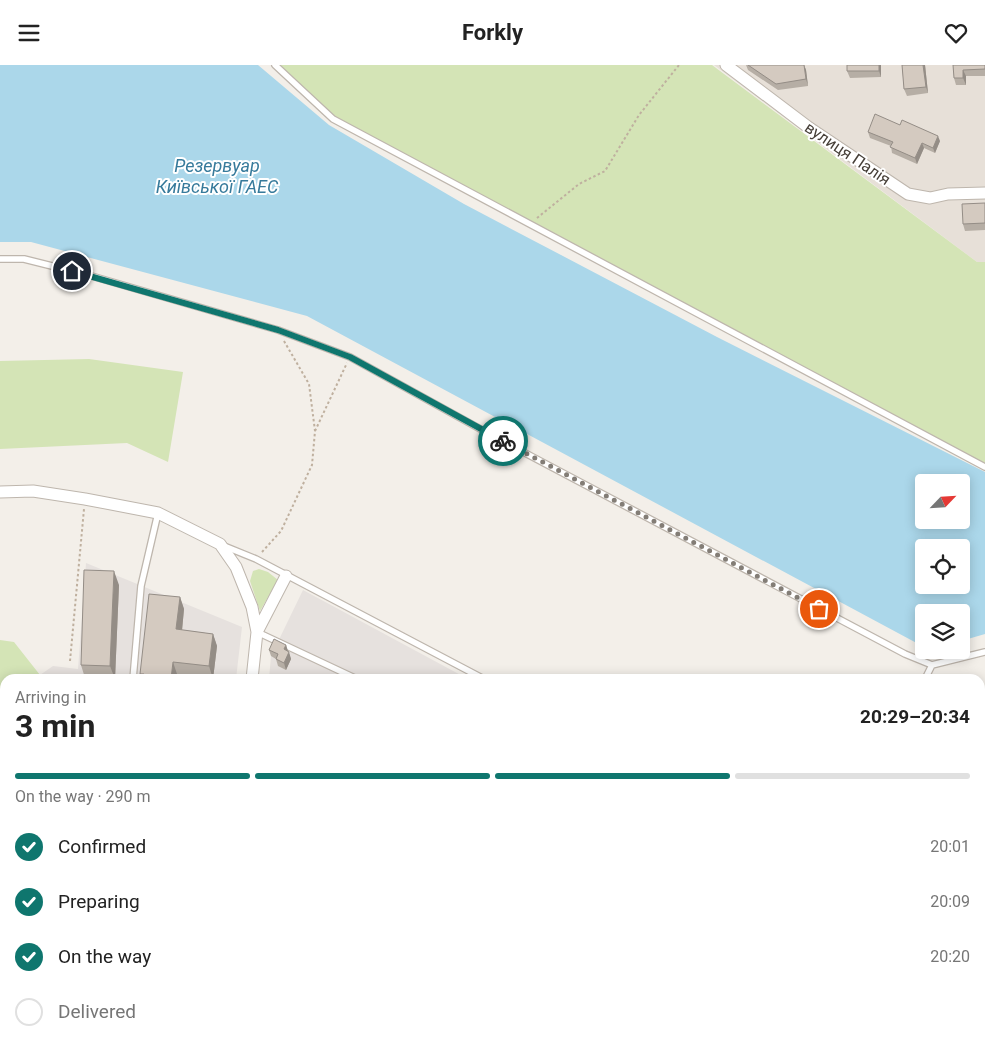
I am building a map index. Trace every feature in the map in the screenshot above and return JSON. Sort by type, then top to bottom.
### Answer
[{"type":"street","name":"вулиця Палія","points":[[726,65],[808,127],[908,194],[930,198],[948,194],[985,193]]},
{"type":"street","points":[[0,492],[33,491],[158,513],[220,544],[236,567],[252,607],[257,632],[253,674]]},
{"type":"street","points":[[257,632],[286,576]]},
{"type":"lane","points":[[275,65],[333,119],[985,467]]},
{"type":"lane","points":[[0,259],[24,259],[88,275],[278,330],[350,357],[493,436],[905,654],[932,665],[985,652]]},
{"type":"lane","points":[[133,674],[141,585],[158,513]]},
{"type":"lane","points":[[220,544],[256,559],[474,674]]},
{"type":"lane","points":[[257,632],[346,674]]},
{"type":"lane","points":[[928,674],[932,665]]},
{"type":"path","points":[[529,224],[579,184],[605,171],[639,115],[678,65]]},
{"type":"path","points":[[256,559],[280,531],[312,465],[315,431],[309,384],[278,330]]},
{"type":"path","points":[[315,431],[350,357]]},
{"type":"path","points":[[70,661],[85,499]]},
{"type":"shaded area","points":[[714,65],[985,65],[985,262],[977,262]]},
{"type":"shaded area","points":[[86,563],[242,627],[237,674],[41,674],[53,666],[78,669]]},
{"type":"shaded area","points":[[303,590],[459,674],[269,674],[271,656]]},
{"type":"green space","points":[[275,65],[712,65],[977,262],[985,262],[985,467],[333,119]]},
{"type":"green space","points":[[89,359],[183,372],[168,462],[127,443],[0,449],[0,361]]},
{"type":"green space","points":[[259,569],[268,572],[278,580],[260,611],[250,581],[253,571]]},
{"type":"green space","points":[[0,640],[14,642],[39,674],[0,674]]},
{"type":"water","name":"Резервуар Київської ГАЕС","points":[[0,65],[258,65],[329,125],[464,204],[717,337],[985,472],[985,634],[970,638],[970,604],[915,604],[915,642],[307,316],[31,242],[0,242]]},
{"type":"building","points":[[748,65],[804,65],[806,79],[776,84]]},
{"type":"building","points":[[847,65],[879,65],[879,71],[847,71]]},
{"type":"building","points":[[902,65],[923,65],[926,87],[904,89]]},
{"type":"building","points":[[953,65],[985,65],[985,69],[963,70],[963,78],[954,78]]},
{"type":"building","points":[[875,114],[900,125],[902,120],[938,136],[933,148],[922,143],[915,158],[890,147],[893,142],[868,132]]},
{"type":"building","points":[[985,203],[985,223],[963,224],[962,204]]},
{"type":"building","points":[[84,570],[114,571],[110,666],[81,665]]},
{"type":"building","points":[[149,594],[180,597],[176,629],[213,634],[209,666],[173,662],[172,674],[140,674]]},
{"type":"building","points":[[274,639],[286,645],[284,649],[289,652],[284,663],[276,659],[278,654],[269,650]]},
{"type":"way so far","points":[[503,441],[819,609]]},
{"type":"route","points":[[72,271],[278,330],[350,357],[503,441]]}]
